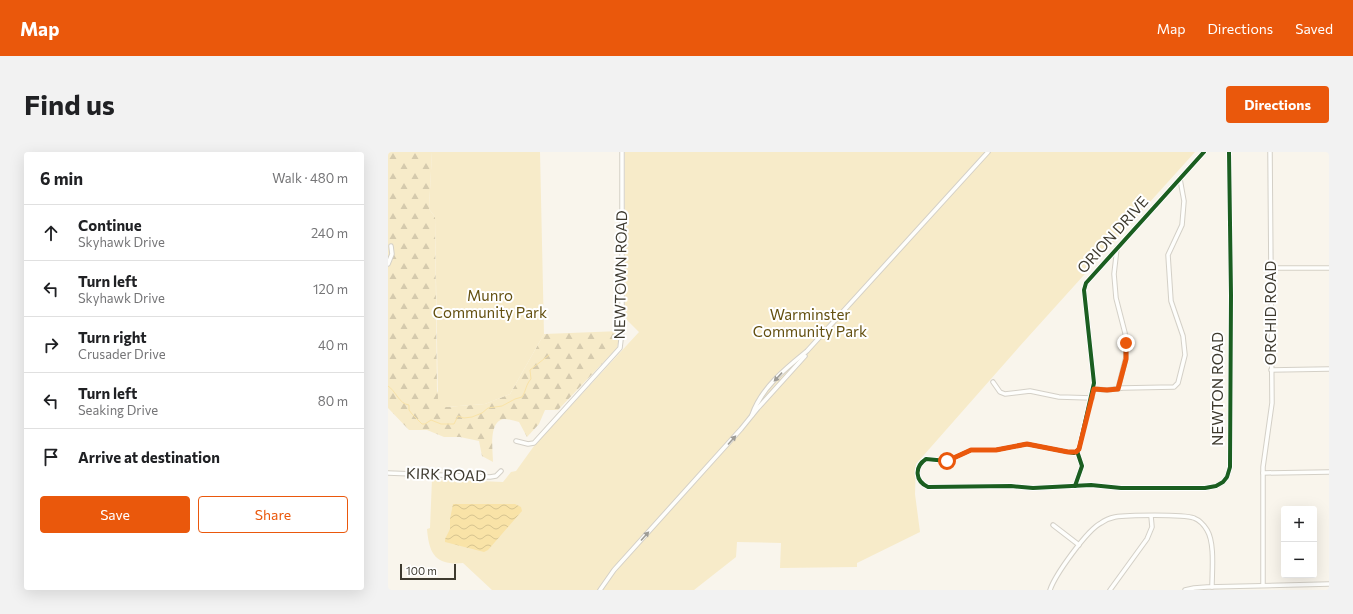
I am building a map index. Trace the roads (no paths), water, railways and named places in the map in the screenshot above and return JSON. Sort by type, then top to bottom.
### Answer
[{"type":"street","name":"NEWTOWN ROAD","points":[[516,441],[528,444],[534,443],[620,348],[622,335],[622,152]]},
{"type":"street","points":[[600,590],[606,580],[619,565],[741,430],[752,415],[762,396],[790,364],[807,351],[988,152]]},
{"type":"street","name":"ORION DRIVE","points":[[1076,452],[1079,449],[1094,389],[1084,287],[1087,280],[1204,152]]},
{"type":"street","name":"NEWTON ROAD","points":[[1076,452],[1068,452],[1027,444],[996,450],[971,450],[949,460],[926,459],[920,466],[918,473],[921,483],[928,487],[1011,486],[1033,488],[1081,486],[1121,488],[1205,488],[1220,484],[1227,477],[1229,472],[1230,457],[1229,396],[1231,303],[1229,152]]},
{"type":"street","name":"ORCHID ROAD","points":[[1263,585],[1263,473],[1272,403],[1270,152]]},
{"type":"street","points":[[1094,389],[1107,390],[1175,387],[1178,383],[1184,355],[1183,336],[1171,301],[1168,254],[1182,225],[1184,201],[1180,179]]},
{"type":"street","points":[[388,264],[392,254],[391,246]]},
{"type":"street","points":[[1117,248],[1114,274],[1116,298],[1125,333],[1126,357],[1118,389]]},
{"type":"street","points":[[1271,268],[1329,268]]},
{"type":"street","points":[[1271,370],[1329,369]]},
{"type":"street","points":[[992,382],[1000,392],[1005,394],[1030,391],[1059,397],[1092,398]]},
{"type":"street","points":[[1075,486],[1082,466],[1076,452]]},
{"type":"street","name":"KIRK ROAD","points":[[388,473],[490,477],[496,476],[501,471]]},
{"type":"street","points":[[1263,473],[1329,472]]},
{"type":"street","points":[[1050,590],[1055,579],[1092,529],[1108,519],[1115,517],[1151,516],[1188,516],[1197,520],[1204,526],[1209,533],[1211,542],[1212,587]]},
{"type":"street","points":[[1110,590],[1147,539],[1152,527],[1151,516]]},
{"type":"street","points":[[1053,525],[1079,545]]},
{"type":"street","points":[[1185,590],[1212,587],[1329,584]]},
{"type":"water","points":[[453,504],[515,504],[521,507],[522,511],[488,550],[484,552],[445,542],[450,529]]},
{"type":"waterway","points":[[388,386],[400,400],[409,405],[409,410],[422,424],[425,424],[431,420],[441,424],[454,424],[458,416],[464,418],[472,417],[482,413],[488,408],[502,406],[522,397],[531,379],[530,370],[549,355]]},
{"type":"park label","name":"Munro Community Park","points":[[490,304]]},
{"type":"park label","name":"Warminster Community Park","points":[[810,324]]}]
